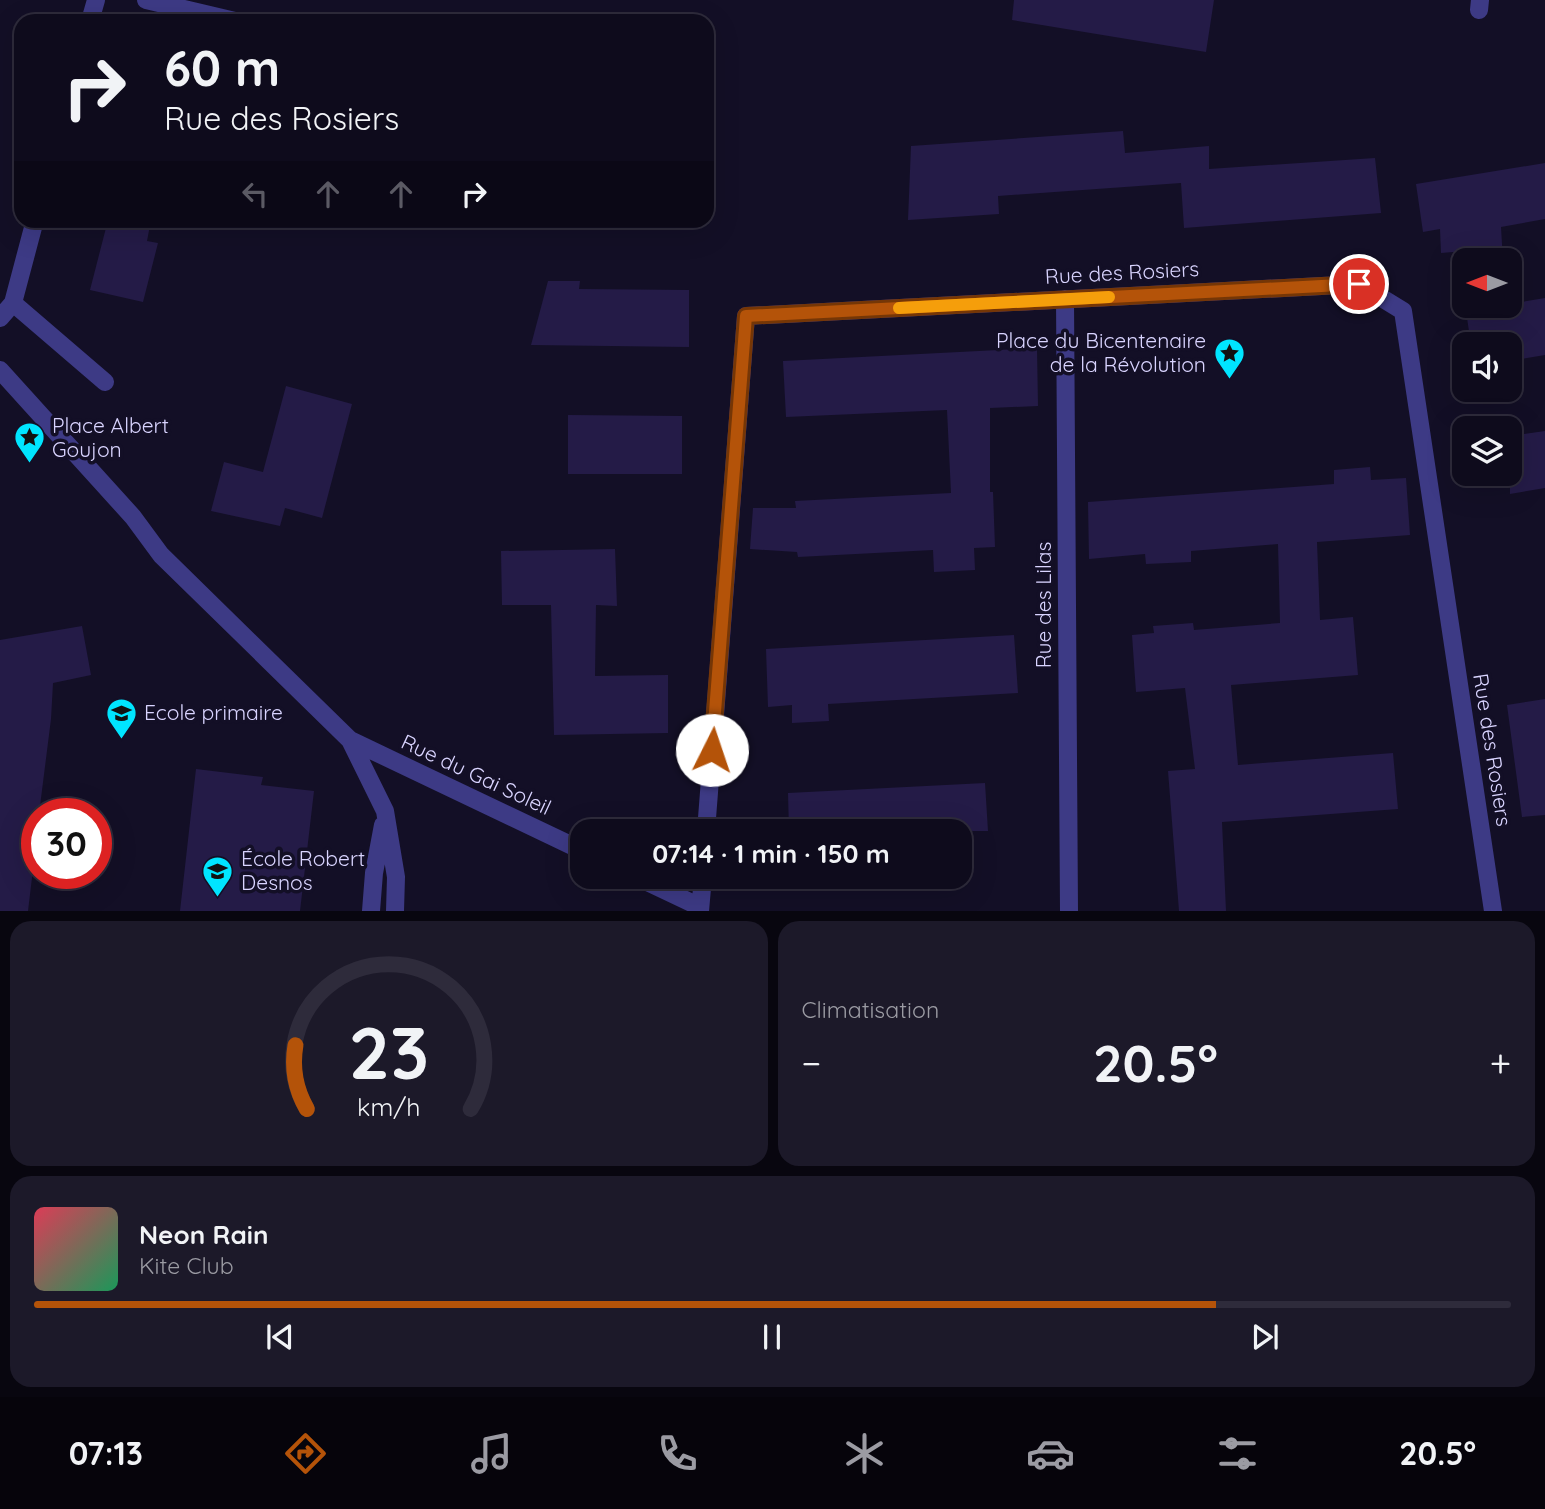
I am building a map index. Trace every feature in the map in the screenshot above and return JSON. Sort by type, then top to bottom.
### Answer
[{"type":"street","points":[[146,0],[205,14]]},
{"type":"street","points":[[0,318],[13,303],[33,228]]},
{"type":"street","name":"Rue des Rosiers","points":[[707,819],[746,316],[1359,284],[1402,311],[1493,911]]},
{"type":"street","name":"Rue des Lilas","points":[[1065,299],[1069,911]]},
{"type":"street","points":[[13,303],[105,382]]},
{"type":"street","points":[[0,370],[132,517],[161,555],[350,740],[385,811],[396,877],[395,911]]},
{"type":"street","name":"Rue du Gai Soleil","points":[[350,740],[570,845]]},
{"type":"street","points":[[371,911],[374,873],[385,811]]},
{"type":"street","points":[[661,889],[700,909],[702,889]]},
{"type":"building","points":[[1014,0],[1214,0],[1206,52],[1012,20]]},
{"type":"building","points":[[1123,131],[1125,153],[1209,146],[1209,169],[1375,158],[1381,213],[1184,228],[1181,183],[998,196],[999,214],[908,220],[911,146]]},
{"type":"building","points":[[1545,163],[1545,219],[1501,227],[1502,248],[1452,248],[1452,252],[1441,253],[1440,229],[1423,232],[1416,184]]},
{"type":"building","points":[[106,228],[149,228],[147,241],[158,243],[143,302],[90,290]]},
{"type":"building","points":[[548,281],[580,281],[579,289],[689,290],[689,347],[531,345]]},
{"type":"building","points":[[1545,298],[1545,355],[1522,359],[1522,332],[1469,332],[1467,318],[1522,318],[1522,302]]},
{"type":"building","points":[[1037,348],[1038,406],[990,408],[990,492],[993,492],[995,547],[974,548],[975,570],[934,572],[933,550],[798,557],[797,552],[750,549],[753,508],[796,508],[795,501],[951,493],[947,410],[786,417],[783,361]]},
{"type":"building","points":[[286,386],[352,404],[322,518],[285,508],[280,526],[211,511],[224,462],[263,472]]},
{"type":"building","points":[[568,415],[682,416],[682,474],[568,474]]},
{"type":"building","points":[[1545,431],[1545,488],[1510,494],[1510,486],[1522,486],[1522,434]]},
{"type":"building","points":[[1370,467],[1371,480],[1406,478],[1410,535],[1317,542],[1320,620],[1353,617],[1358,675],[1231,685],[1238,765],[1393,753],[1398,809],[1222,822],[1226,911],[1179,911],[1168,771],[1195,769],[1185,688],[1136,692],[1132,635],[1154,633],[1153,626],[1193,623],[1194,630],[1280,623],[1278,544],[1191,551],[1191,562],[1146,564],[1145,554],[1089,559],[1088,502],[1334,484],[1334,470]]},
{"type":"building","points":[[615,549],[617,606],[596,605],[595,676],[668,675],[668,733],[554,735],[551,605],[502,605],[501,551]]},
{"type":"building","points":[[82,626],[91,675],[53,683],[41,798],[21,798],[21,889],[31,889],[28,911],[0,911],[0,640]]},
{"type":"building","points":[[1014,635],[1018,693],[828,704],[829,721],[792,723],[792,705],[768,707],[766,649]]},
{"type":"building","points":[[1545,699],[1545,815],[1522,817],[1507,705]]},
{"type":"building","points":[[196,769],[263,777],[261,785],[314,791],[300,911],[180,911]]},
{"type":"building","points":[[985,783],[988,831],[972,831],[972,819],[789,819],[788,793]]},
{"type":"slow traffic","points":[[899,308],[1109,297]]},
{"type":"place","name":"Place du Bicentenaire de la Révolution","points":[[1229,380]]},
{"type":"place","name":"Place Albert Goujon","points":[[29,465]]},
{"type":"place","name":"Ecole primaire","points":[[121,740]]},
{"type":"place","name":"École Robert Desnos","points":[[218,898]]},
{"type":"route","points":[[712,750],[746,316],[1359,284]]}]
